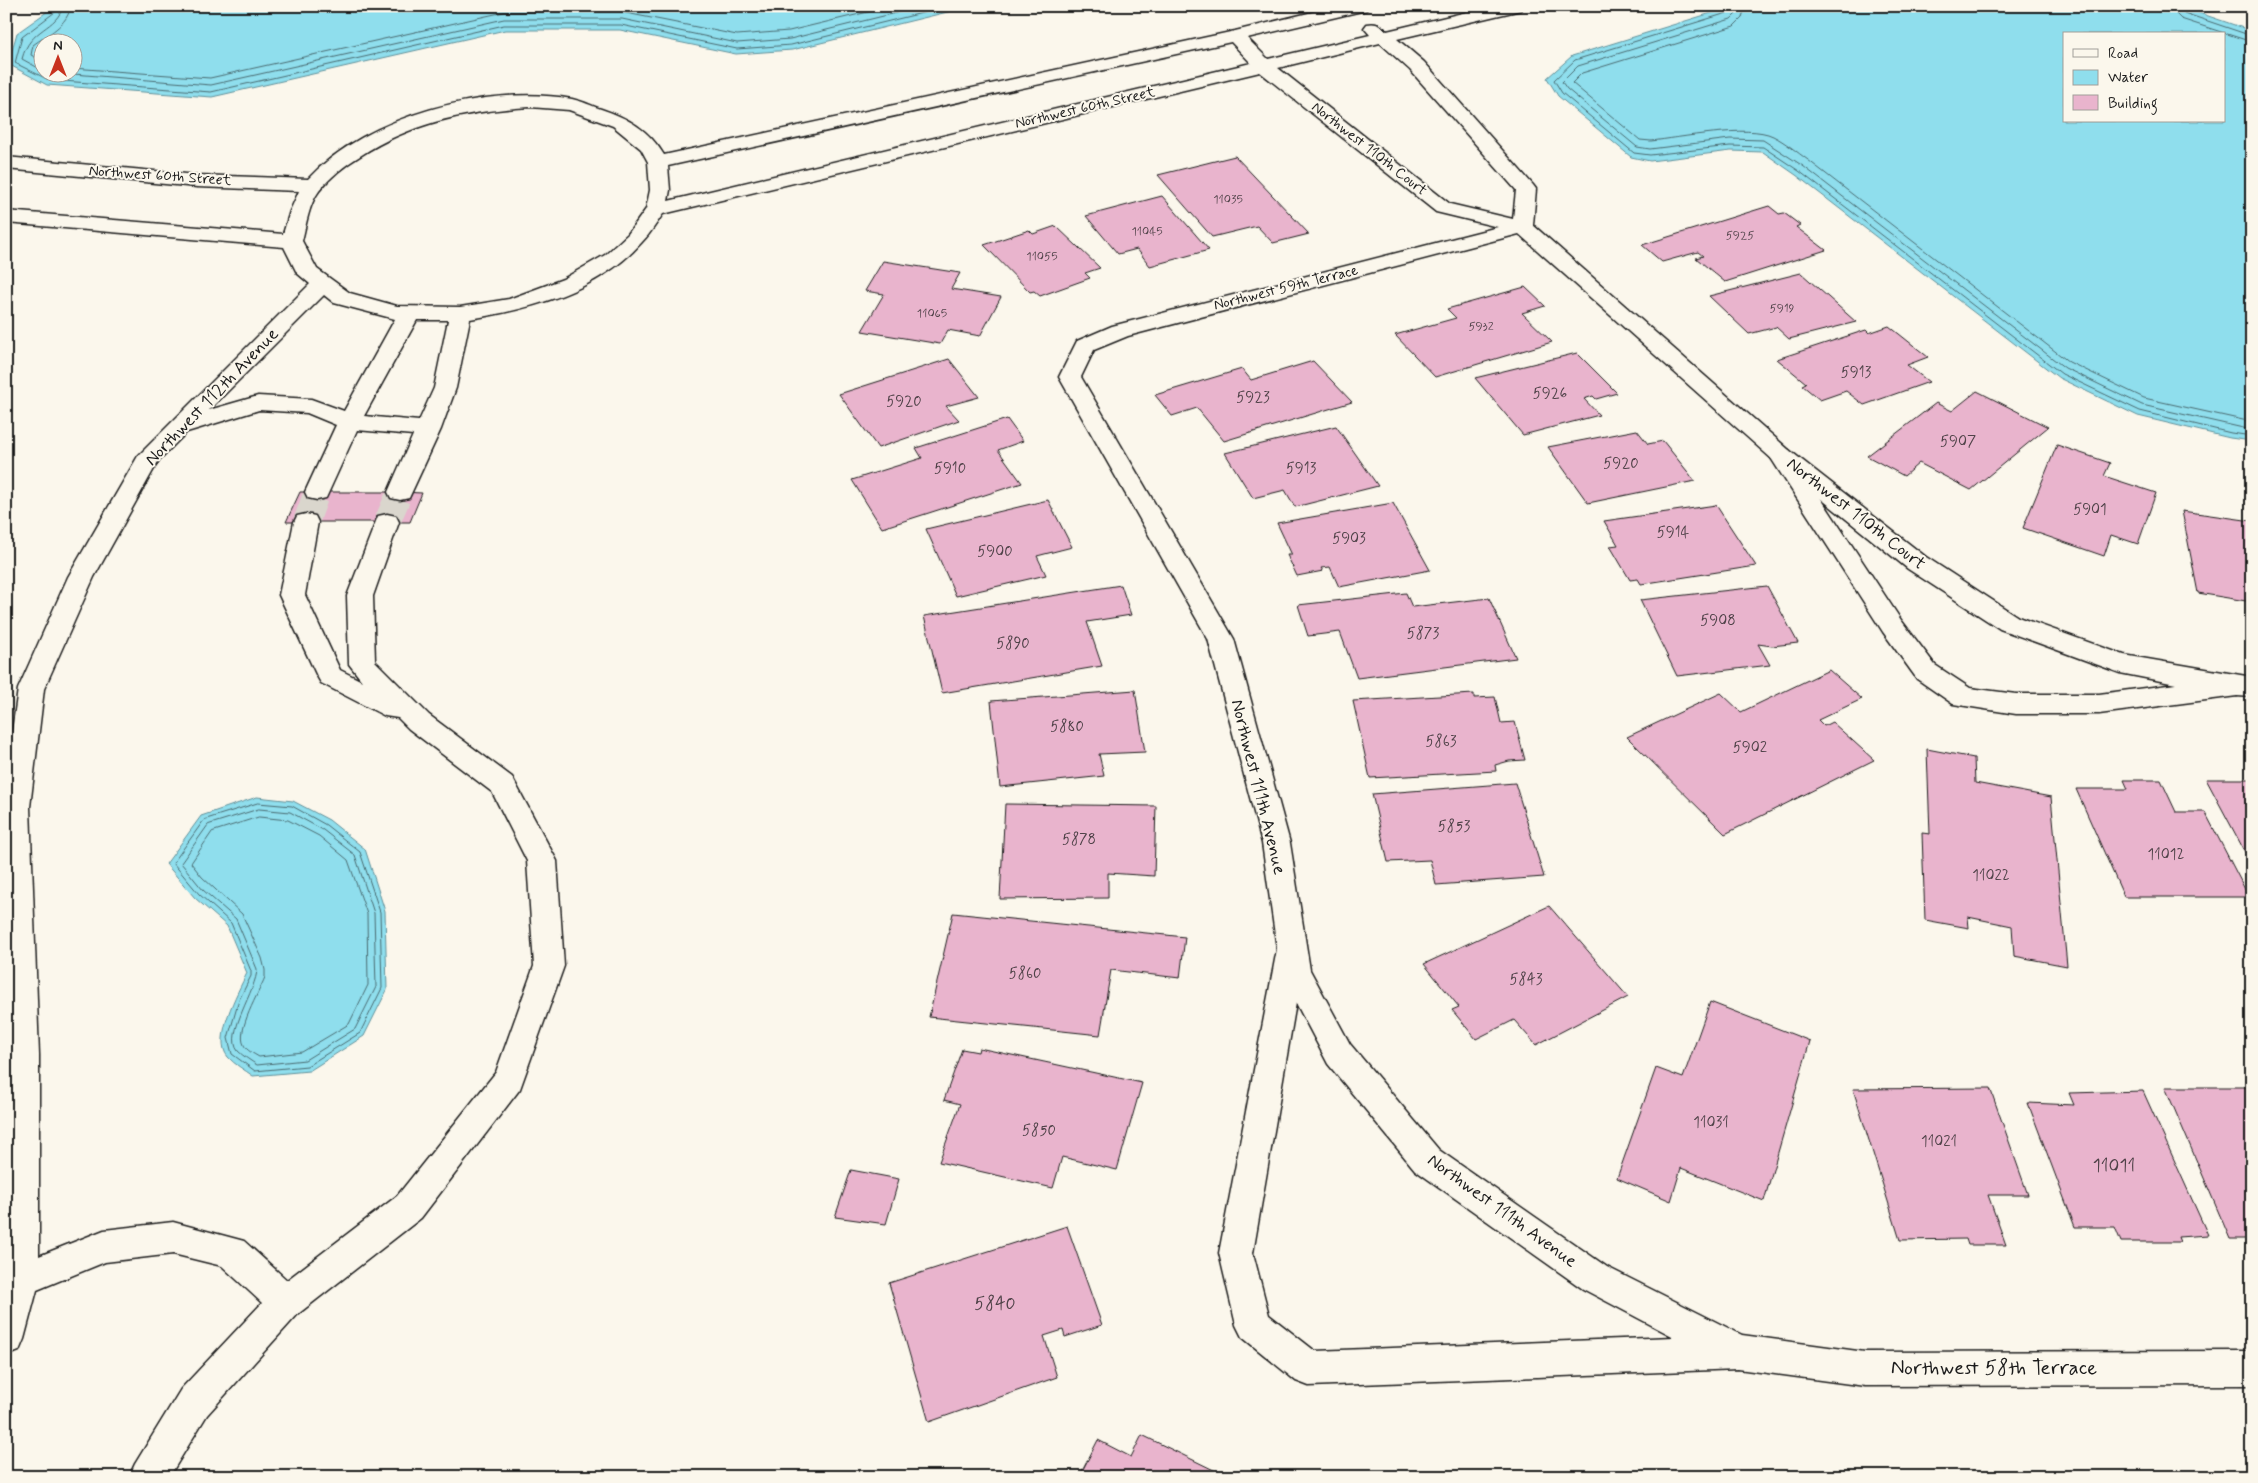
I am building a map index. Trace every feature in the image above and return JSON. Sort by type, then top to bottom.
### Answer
[{"type":"street","name":"Northwest 60th Street","points":[[656,210],[1515,6]]},
{"type":"street","points":[[658,162],[1355,8],[1417,66],[1526,189],[1523,226]]},
{"type":"street","name":"Northwest 110th Court","points":[[1235,36],[1264,66],[1443,208],[1523,226],[1781,455],[1917,563],[2010,623],[2120,664],[2244,687]]},
{"type":"street","points":[[530,101],[572,105],[620,122],[649,146],[658,162],[660,190],[656,210],[635,238],[612,260],[571,284],[514,305],[460,314],[409,314],[396,313],[342,298],[308,273],[292,241],[299,212],[314,185],[345,156],[388,130],[439,112],[487,103],[530,101]]},
{"type":"street","name":"Northwest 60th Street","points":[[6,163],[197,181],[314,185]]},
{"type":"street","points":[[6,216],[292,241]]},
{"type":"street","name":"Northwest 59th Terrace","points":[[1070,378],[1086,346],[1120,331],[1523,226]]},
{"type":"street","name":"Northwest 112th Avenue","points":[[6,1339],[22,1279],[23,1055],[16,807],[31,689],[81,577],[150,456],[323,283]]},
{"type":"street","points":[[317,492],[349,422],[409,314]]},
{"type":"street","points":[[400,492],[429,429],[445,388],[460,314]]},
{"type":"street","name":"Northwest 111th Avenue","points":[[1070,378],[1220,639],[1276,843],[1295,971],[1339,1054],[1427,1160],[1594,1278],[1738,1352]]},
{"type":"street","points":[[179,428],[258,403],[311,406],[349,422],[429,429]]},
{"type":"street","points":[[1781,455],[1892,626],[1926,672],[1963,697],[2016,704],[2099,704],[2244,687]]},
{"type":"street","points":[[306,522],[292,595],[330,676],[419,722]]},
{"type":"street","points":[[148,1477],[194,1402],[286,1302],[409,1207],[415,1200],[509,1079],[549,966],[542,861],[502,785],[419,722],[362,664],[360,596],[387,522]]},
{"type":"street","points":[[1291,945],[1236,1253],[1254,1326],[1309,1369],[1738,1352]]},
{"type":"street","points":[[22,1279],[104,1246],[173,1238],[232,1252],[286,1302]]},
{"type":"street","name":"Northwest 58th Terrace","points":[[1738,1352],[1865,1369],[2252,1368]]},
{"type":"water","points":[[55,6],[972,6],[792,50],[736,54],[620,30],[505,30],[212,97],[47,85],[41,82],[82,82],[82,32],[32,32],[32,77],[8,64],[17,33]]},
{"type":"water","points":[[1734,6],[2179,6],[2252,31],[2252,441],[2230,438],[2138,416],[2059,378],[1796,175],[1763,152],[1731,151],[1650,161],[1631,157],[1558,96],[1547,78],[1572,56]]},
{"type":"water","points":[[257,797],[293,801],[329,820],[365,849],[385,911],[387,990],[364,1036],[309,1071],[253,1076],[228,1057],[224,1049],[223,1039],[228,1015],[247,973],[227,926],[195,898],[166,864],[201,816]]},
{"type":"building","points":[[1235,156],[1309,234],[1273,243],[1257,226],[1212,237],[1158,175]]},
{"type":"building","points":[[1162,196],[1209,250],[1150,266],[1137,249],[1118,254],[1086,216]]},
{"type":"building","points":[[1769,206],[1779,214],[1784,213],[1800,225],[1796,227],[1826,250],[1725,282],[1696,258],[1703,256],[1698,252],[1662,262],[1642,245]]},
{"type":"building","points":[[1056,226],[1100,268],[1085,273],[1090,278],[1040,296],[1034,291],[1030,292],[984,245],[1029,230],[1033,234]]},
{"type":"building","points":[[883,261],[960,273],[951,289],[1001,297],[980,336],[948,330],[940,344],[862,331],[884,294],[865,291]]},
{"type":"building","points":[[1801,273],[1856,322],[1789,339],[1776,327],[1749,334],[1709,296]]},
{"type":"building","points":[[1525,287],[1545,306],[1522,313],[1552,342],[1435,377],[1395,335],[1456,318],[1447,309]]},
{"type":"building","points":[[1889,326],[1928,357],[1907,365],[1929,382],[1864,405],[1846,391],[1820,400],[1802,385],[1806,383],[1777,359],[1866,330],[1869,333]]},
{"type":"building","points":[[1577,353],[1617,393],[1596,399],[1593,396],[1584,399],[1599,415],[1523,435],[1475,378]]},
{"type":"building","points":[[949,359],[979,397],[946,406],[959,420],[878,448],[839,394]]},
{"type":"building","points":[[1313,361],[1352,402],[1224,441],[1197,408],[1172,416],[1155,395],[1242,369],[1251,380]]},
{"type":"building","points":[[1977,391],[2048,427],[1971,490],[1919,463],[1904,476],[1867,456],[1936,403],[1952,411]]},
{"type":"building","points":[[1007,419],[1023,441],[998,450],[1022,483],[882,528],[852,480],[922,458],[916,448]]},
{"type":"building","points":[[1336,426],[1378,486],[1295,507],[1285,490],[1253,498],[1225,453]]},
{"type":"building","points":[[1637,430],[1648,444],[1663,441],[1695,481],[1588,503],[1548,447]]},
{"type":"building","points":[[2057,445],[2110,463],[2104,476],[2156,493],[2138,544],[2111,535],[2104,556],[2023,528]]},
{"type":"building","points":[[300,492],[422,493],[410,522],[286,522]]},
{"type":"building","points":[[1048,500],[1072,547],[1037,556],[1046,575],[956,596],[926,529]]},
{"type":"building","points":[[1393,503],[1430,570],[1339,587],[1330,567],[1321,568],[1323,571],[1297,576],[1287,555],[1292,555],[1277,523]]},
{"type":"building","points":[[1716,505],[1756,566],[1641,584],[1638,579],[1630,580],[1610,546],[1618,545],[1604,521]]},
{"type":"building","points":[[2182,511],[2252,521],[2252,602],[2198,593]]},
{"type":"building","points":[[1121,585],[1131,615],[1087,622],[1102,666],[942,693],[924,616]]},
{"type":"building","points":[[1767,586],[1798,643],[1772,646],[1758,644],[1770,665],[1677,676],[1640,600]]},
{"type":"building","points":[[1406,593],[1412,607],[1489,598],[1516,658],[1357,678],[1340,632],[1308,636],[1298,605]]},
{"type":"building","points":[[1829,670],[1862,699],[1818,720],[1824,726],[1832,722],[1874,760],[1725,834],[1627,737],[1721,693],[1741,712]]},
{"type":"building","points":[[1135,690],[1145,752],[1099,754],[1104,776],[1000,787],[991,701]]},
{"type":"building","points":[[1474,694],[1474,698],[1495,697],[1501,723],[1515,722],[1525,760],[1509,761],[1495,765],[1496,771],[1370,778],[1353,701]]},
{"type":"building","points":[[1927,749],[1974,758],[1975,783],[2051,797],[2067,966],[2014,956],[2012,926],[1968,917],[1969,928],[1925,920],[1922,833],[1930,834]]},
{"type":"building","points":[[2206,779],[2252,779],[2252,865]]},
{"type":"building","points":[[2124,780],[2161,780],[2176,812],[2205,812],[2249,897],[2124,897],[2076,789],[2128,789]]},
{"type":"building","points":[[1515,783],[1544,877],[1436,885],[1430,860],[1388,862],[1372,794]]},
{"type":"building","points":[[1005,804],[1156,806],[1154,876],[1108,873],[1108,898],[1000,899]]},
{"type":"building","points":[[1549,906],[1628,997],[1536,1045],[1514,1020],[1476,1039],[1452,1010],[1459,1007],[1424,964]]},
{"type":"building","points":[[953,913],[1185,937],[1180,978],[1111,970],[1100,1035],[929,1017]]},
{"type":"building","points":[[1710,1002],[1810,1041],[1764,1201],[1681,1168],[1671,1201],[1617,1178],[1656,1068],[1683,1078]]},
{"type":"building","points":[[979,1048],[1142,1083],[1117,1170],[1062,1157],[1053,1188],[939,1162],[960,1104],[944,1100],[962,1049],[978,1052]]},
{"type":"building","points":[[2165,1087],[2252,1087],[2252,1239],[2230,1239]]},
{"type":"building","points":[[1990,1088],[2028,1195],[1988,1195],[2006,1245],[1968,1245],[1966,1239],[1900,1240],[1853,1089]]},
{"type":"building","points":[[2143,1091],[2208,1235],[2178,1237],[2180,1242],[2121,1242],[2115,1227],[2075,1227],[2028,1103],[2074,1105],[2069,1093]]},
{"type":"building","points":[[851,1170],[899,1179],[886,1224],[835,1217]]},
{"type":"building","points":[[1067,1226],[1102,1325],[1065,1337],[1063,1330],[1044,1336],[1057,1377],[929,1422],[889,1283]]},
{"type":"building","points":[[1142,1435],[1228,1477],[1079,1477],[1098,1440],[1131,1457]]},
{"type":"tunnel","points":[[306,522],[317,492]]},
{"type":"tunnel","points":[[387,522],[400,492]]}]
